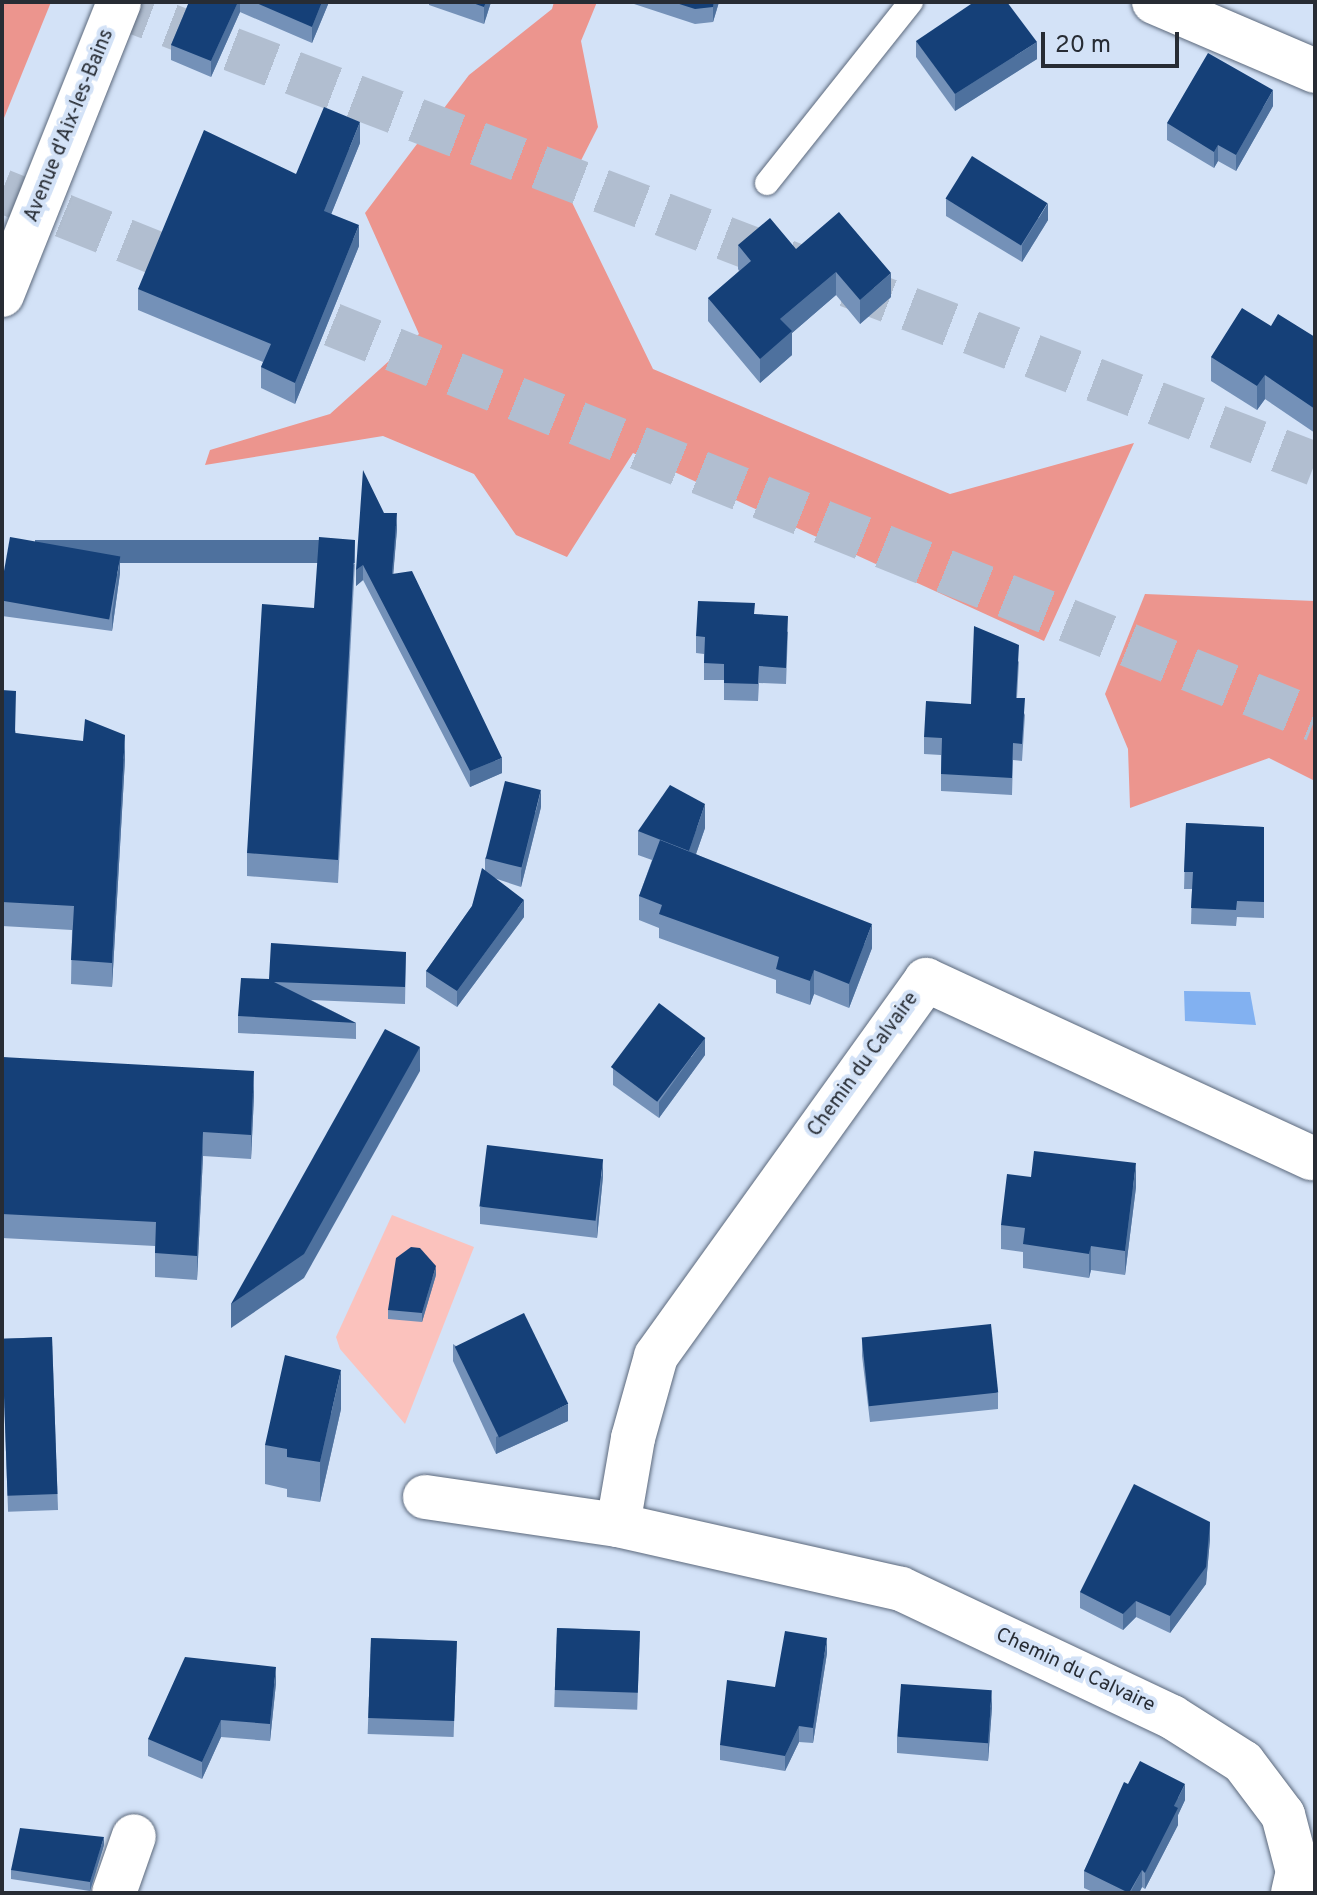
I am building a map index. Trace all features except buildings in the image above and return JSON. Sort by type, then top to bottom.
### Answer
[{"type":"street","name":"Avenue d'Aix-les-Bains","points":[[2,295],[119,2]]},
{"type":"street","points":[[1154,2],[1315,71]]},
{"type":"street","name":"Chemin du Calvaire","points":[[618,1525],[633,1438],[656,1356],[926,980],[1312,1158]]},
{"type":"street","name":"Chemin du Calvaire","points":[[425,1497],[618,1525],[901,1589],[1172,1717],[1243,1762],[1283,1815],[1298,1872],[1293,1893]]},
{"type":"street","points":[[114,1893],[134,1836]]},
{"type":"lane","points":[[767,183],[911,2]]},
{"type":"shaded area","points":[[2,2],[51,2],[2,123]]},
{"type":"shaded area","points":[[554,2],[597,2],[581,41],[598,127],[566,190],[653,369],[950,494],[1134,443],[1044,641],[633,453],[567,557],[516,535],[474,474],[383,436],[205,465],[210,450],[330,414],[419,334],[365,213],[469,75],[552,9]]},
{"type":"shaded area","points":[[1145,594],[1315,601],[1315,781],[1269,758],[1130,808],[1128,749],[1105,694]]},
{"type":"shaded area","points":[[392,1215],[474,1247],[405,1424],[340,1349],[336,1337]]},
{"type":"water","points":[[1184,991],[1250,992],[1256,1025],[1185,1021]]},
{"type":"tunnel","points":[[108,2],[1315,464]]},
{"type":"tunnel","points":[[2,191],[208,274]]},
{"type":"tunnel","points":[[271,300],[1315,720]]}]
